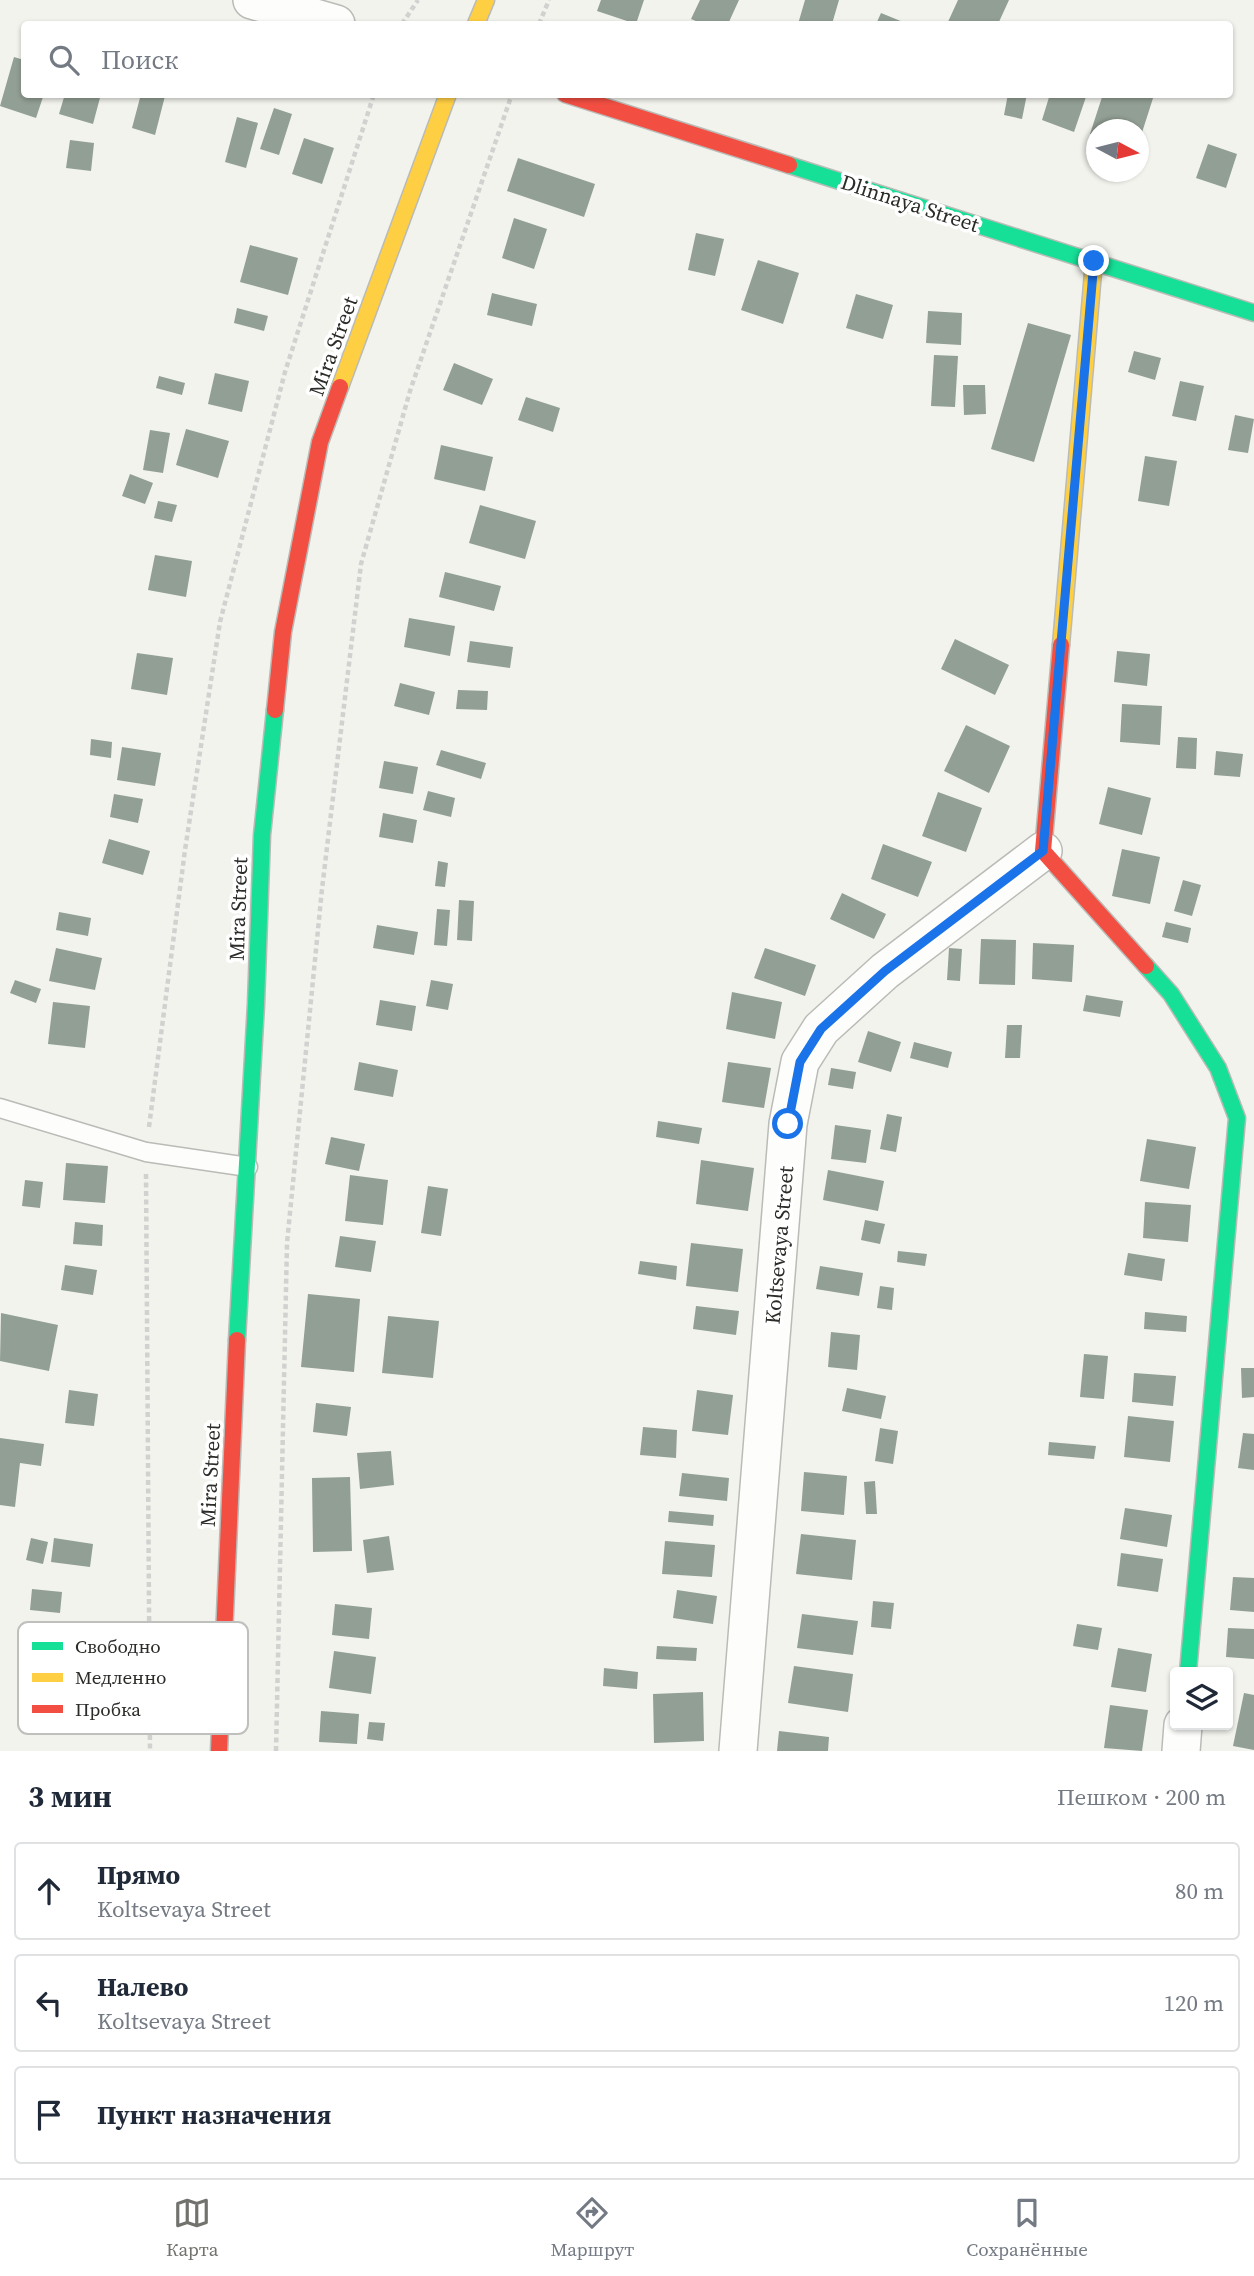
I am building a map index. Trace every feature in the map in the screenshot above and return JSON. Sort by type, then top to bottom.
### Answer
[{"type":"main road","points":[[476,21],[486,0]]},
{"type":"main road","name":"Mira Street","points":[[225,1622],[262,835],[283,632],[320,442],[447,98]]},
{"type":"main road","name":"Dlinnaya Street","points":[[578,98],[1254,313]]},
{"type":"main road","points":[[1094,261],[1043,851],[1171,994],[1218,1068],[1237,1118],[1188,1667]]},
{"type":"street","points":[[252,0],[325,21]]},
{"type":"street","name":"Koltsevaya Street","points":[[738,1751],[788,1124],[800,1062],[821,1029],[885,971],[1043,851]]},
{"type":"street","points":[[1181,1751],[1183,1730]]},
{"type":"lane","points":[[0,1108],[146,1152],[248,1167]]},
{"type":"path","points":[[404,21],[418,0]]},
{"type":"path","points":[[540,21],[549,0]]},
{"type":"path","points":[[149,1622],[146,1152],[185,850],[220,622],[285,372],[373,98]]},
{"type":"path","points":[[276,1751],[287,1243],[322,889],[361,564],[410,391],[512,98]]},
{"type":"building","points":[[601,0],[644,0],[637,21],[627,21],[597,11]]},
{"type":"building","points":[[700,0],[739,0],[729,21],[691,19]]},
{"type":"building","points":[[805,0],[839,0],[833,21],[799,21]]},
{"type":"building","points":[[958,0],[1009,0],[999,21],[948,21]]},
{"type":"building","points":[[881,13],[901,21],[877,21]]},
{"type":"building","points":[[14,57],[21,59],[21,98],[43,98],[36,118],[0,106]]},
{"type":"building","points":[[64,98],[100,98],[93,124],[59,114]]},
{"type":"building","points":[[140,98],[164,98],[155,135],[132,128]]},
{"type":"building","points":[[1007,98],[1026,98],[1022,119],[1004,115]]},
{"type":"building","points":[[1049,98],[1086,98],[1074,132],[1042,120]]},
{"type":"building","points":[[1102,98],[1153,98],[1146,119],[1095,119]]},
{"type":"building","points":[[274,108],[292,114],[279,155],[260,149]]},
{"type":"building","points":[[237,117],[258,123],[246,168],[225,162]]},
{"type":"building","points":[[304,138],[334,148],[322,184],[292,174]]},
{"type":"building","points":[[70,140],[94,143],[91,171],[66,168]]},
{"type":"building","points":[[1208,144],[1237,154],[1226,188],[1196,178]]},
{"type":"building","points":[[518,158],[595,184],[584,217],[507,191]]},
{"type":"building","points":[[514,218],[547,229],[534,269],[502,258]]},
{"type":"building","points":[[696,233],[724,239],[715,276],[688,270]]},
{"type":"building","points":[[250,245],[298,258],[288,295],[240,282]]},
{"type":"building","points":[[758,260],[799,273],[783,324],[741,310]]},
{"type":"building","points":[[492,293],[537,304],[532,326],[487,315]]},
{"type":"building","points":[[856,294],[893,305],[883,339],[846,328]]},
{"type":"building","points":[[237,308],[268,316],[264,331],[234,323]]},
{"type":"building","points":[[928,311],[962,313],[961,345],[926,343]]},
{"type":"building","points":[[1028,323],[1071,335],[1034,462],[991,449]]},
{"type":"building","points":[[1134,351],[1161,358],[1155,380],[1128,372]]},
{"type":"building","points":[[934,355],[958,356],[955,407],[931,406]]},
{"type":"building","points":[[454,363],[493,379],[482,405],[443,390]]},
{"type":"building","points":[[215,373],[249,381],[242,412],[208,404]]},
{"type":"building","points":[[159,376],[185,383],[182,395],[156,388]]},
{"type":"building","points":[[1180,381],[1204,386],[1196,421],[1172,416]]},
{"type":"building","points":[[963,385],[985,385],[986,414],[964,415]]},
{"type":"building","points":[[526,397],[560,408],[553,432],[518,420]]},
{"type":"building","points":[[1235,415],[1254,419],[1248,453],[1228,450]]},
{"type":"building","points":[[186,429],[229,441],[218,478],[176,465]]},
{"type":"building","points":[[150,430],[170,433],[163,473],[143,470]]},
{"type":"building","points":[[441,445],[493,457],[485,491],[434,479]]},
{"type":"building","points":[[1145,456],[1177,461],[1169,506],[1138,501]]},
{"type":"building","points":[[130,474],[153,483],[145,504],[122,496]]},
{"type":"building","points":[[158,501],[177,505],[172,522],[154,518]]},
{"type":"building","points":[[480,505],[536,521],[525,559],[469,543]]},
{"type":"building","points":[[155,555],[192,561],[186,597],[148,590]]},
{"type":"building","points":[[445,572],[501,586],[494,611],[439,597]]},
{"type":"building","points":[[409,618],[455,626],[450,656],[404,647]]},
{"type":"building","points":[[955,639],[1009,665],[995,695],[941,669]]},
{"type":"building","points":[[470,641],[513,647],[510,668],[467,662]]},
{"type":"building","points":[[1117,651],[1150,654],[1147,686],[1114,682]]},
{"type":"building","points":[[137,653],[173,658],[167,695],[131,689]]},
{"type":"building","points":[[400,683],[435,692],[429,715],[394,706]]},
{"type":"building","points":[[458,690],[488,691],[487,710],[456,709]]},
{"type":"building","points":[[1122,704],[1162,706],[1160,745],[1120,742]]},
{"type":"building","points":[[966,725],[1010,746],[989,793],[944,771]]},
{"type":"building","points":[[1178,737],[1197,738],[1196,769],[1176,768]]},
{"type":"building","points":[[91,739],[112,742],[111,758],[90,755]]},
{"type":"building","points":[[122,747],[161,753],[155,786],[117,780]]},
{"type":"building","points":[[441,750],[486,763],[481,779],[436,765]]},
{"type":"building","points":[[1216,751],[1243,754],[1240,777],[1214,775]]},
{"type":"building","points":[[384,761],[418,767],[413,794],[379,788]]},
{"type":"building","points":[[1108,787],[1151,798],[1142,835],[1099,824]]},
{"type":"building","points":[[428,791],[455,798],[451,817],[423,810]]},
{"type":"building","points":[[938,792],[982,808],[966,852],[922,836]]},
{"type":"building","points":[[114,794],[143,799],[138,823],[110,817]]},
{"type":"building","points":[[383,813],[417,820],[413,843],[379,837]]},
{"type":"building","points":[[109,839],[150,851],[143,875],[102,863]]},
{"type":"building","points":[[883,844],[932,862],[918,897],[871,879]]},
{"type":"building","points":[[1122,849],[1160,857],[1150,904],[1112,896]]},
{"type":"building","points":[[438,861],[448,863],[445,887],[435,886]]},
{"type":"building","points":[[1183,880],[1201,885],[1192,916],[1174,911]]},
{"type":"building","points":[[842,893],[886,914],[874,939],[830,919]]},
{"type":"building","points":[[459,900],[474,901],[472,941],[457,940]]},
{"type":"building","points":[[437,909],[450,910],[447,946],[434,945]]},
{"type":"building","points":[[59,912],[91,918],[88,936],[56,930]]},
{"type":"building","points":[[1166,922],[1191,928],[1188,943],[1162,937]]},
{"type":"building","points":[[377,925],[418,932],[414,955],[373,948]]},
{"type":"building","points":[[981,939],[1016,940],[1015,985],[979,984]]},
{"type":"building","points":[[1033,943],[1074,945],[1072,982],[1032,979]]},
{"type":"building","points":[[56,948],[102,958],[95,990],[49,981]]},
{"type":"building","points":[[765,948],[816,965],[805,996],[754,978]]},
{"type":"building","points":[[949,948],[962,949],[960,981],[947,980]]},
{"type":"building","points":[[15,980],[41,989],[36,1003],[10,993]]},
{"type":"building","points":[[431,980],[453,984],[448,1010],[426,1006]]},
{"type":"building","points":[[732,992],[782,1002],[775,1039],[726,1029]]},
{"type":"building","points":[[1086,995],[1123,1001],[1120,1017],[1083,1011]]},
{"type":"building","points":[[380,1000],[416,1006],[412,1031],[376,1025]]},
{"type":"building","points":[[53,1002],[90,1006],[85,1048],[48,1044]]},
{"type":"building","points":[[1007,1025],[1022,1025],[1020,1058],[1005,1058]]},
{"type":"building","points":[[868,1031],[901,1042],[891,1072],[858,1062]]},
{"type":"building","points":[[914,1042],[952,1052],[948,1068],[910,1058]]},
{"type":"building","points":[[359,1062],[398,1070],[393,1097],[354,1090]]},
{"type":"building","points":[[728,1062],[771,1068],[764,1108],[722,1102]]},
{"type":"building","points":[[831,1068],[856,1072],[853,1089],[828,1085]]},
{"type":"building","points":[[887,1114],[902,1117],[896,1152],[880,1149]]},
{"type":"building","points":[[658,1121],[702,1128],[699,1144],[656,1137]]},
{"type":"building","points":[[835,1125],[871,1130],[866,1163],[831,1159]]},
{"type":"building","points":[[331,1137],[365,1144],[359,1171],[325,1164]]},
{"type":"building","points":[[1147,1139],[1196,1147],[1189,1189],[1140,1181]]},
{"type":"building","points":[[701,1160],[754,1168],[748,1211],[696,1204]]},
{"type":"building","points":[[66,1163],[108,1166],[105,1203],[63,1200]]},
{"type":"building","points":[[828,1170],[884,1181],[878,1211],[823,1200]]},
{"type":"building","points":[[350,1175],[388,1180],[383,1225],[345,1221]]},
{"type":"building","points":[[25,1180],[43,1182],[40,1208],[22,1206]]},
{"type":"building","points":[[428,1186],[448,1189],[441,1236],[421,1233]]},
{"type":"building","points":[[1145,1202],[1191,1205],[1188,1242],[1143,1238]]},
{"type":"building","points":[[865,1220],[885,1224],[880,1244],[861,1240]]},
{"type":"building","points":[[75,1222],[103,1225],[102,1246],[73,1244]]},
{"type":"building","points":[[340,1236],[376,1241],[371,1272],[335,1267]]},
{"type":"building","points":[[691,1243],[743,1249],[738,1292],[686,1286]]},
{"type":"building","points":[[898,1251],[927,1254],[925,1266],[897,1262]]},
{"type":"building","points":[[1128,1253],[1165,1259],[1162,1281],[1124,1275]]},
{"type":"building","points":[[640,1261],[677,1266],[676,1280],[638,1274]]},
{"type":"building","points":[[65,1265],[97,1270],[93,1295],[61,1290]]},
{"type":"building","points":[[820,1266],[863,1273],[859,1296],[816,1289]]},
{"type":"building","points":[[880,1286],[894,1288],[892,1310],[877,1308]]},
{"type":"building","points":[[308,1294],[360,1299],[354,1372],[301,1367]]},
{"type":"building","points":[[696,1306],[739,1311],[736,1335],[693,1329]]},
{"type":"building","points":[[1145,1312],[1187,1316],[1186,1332],[1144,1329]]},
{"type":"building","points":[[1,1313],[58,1325],[49,1371],[0,1361]]},
{"type":"building","points":[[388,1316],[439,1321],[433,1378],[382,1373]]},
{"type":"building","points":[[831,1332],[860,1335],[857,1370],[828,1367]]},
{"type":"building","points":[[1084,1354],[1108,1356],[1104,1399],[1080,1397]]},
{"type":"building","points":[[1241,1368],[1254,1368],[1254,1397],[1242,1398]]},
{"type":"building","points":[[1134,1373],[1176,1376],[1173,1406],[1132,1402]]},
{"type":"building","points":[[847,1388],[886,1396],[881,1419],[842,1411]]},
{"type":"building","points":[[69,1390],[98,1394],[94,1426],[65,1423]]},
{"type":"building","points":[[697,1390],[733,1395],[728,1435],[692,1431]]},
{"type":"building","points":[[316,1403],[351,1407],[347,1436],[313,1432]]},
{"type":"building","points":[[1128,1416],[1174,1421],[1170,1462],[1124,1457]]},
{"type":"building","points":[[643,1427],[677,1430],[676,1458],[640,1455]]},
{"type":"building","points":[[880,1428],[898,1431],[893,1464],[875,1461]]},
{"type":"building","points":[[1243,1433],[1254,1434],[1254,1470],[1238,1468]]},
{"type":"building","points":[[0,1438],[44,1444],[41,1466],[20,1463],[15,1507],[0,1505]]},
{"type":"building","points":[[1049,1442],[1096,1446],[1094,1459],[1048,1455]]},
{"type":"building","points":[[391,1451],[394,1485],[360,1489],[357,1453]]},
{"type":"building","points":[[804,1472],[847,1476],[844,1515],[801,1511]]},
{"type":"building","points":[[682,1473],[729,1478],[727,1501],[679,1496]]},
{"type":"building","points":[[350,1477],[352,1551],[313,1552],[312,1478]]},
{"type":"building","points":[[875,1481],[877,1514],[866,1514],[864,1482]]},
{"type":"building","points":[[1125,1508],[1172,1515],[1167,1547],[1120,1539]]},
{"type":"building","points":[[669,1511],[714,1515],[713,1526],[668,1522]]},
{"type":"building","points":[[801,1534],[856,1540],[852,1580],[796,1574]]},
{"type":"building","points":[[389,1536],[394,1570],[367,1573],[363,1540]]},
{"type":"building","points":[[31,1538],[48,1542],[43,1564],[26,1560]]},
{"type":"building","points":[[54,1538],[93,1544],[90,1567],[51,1562]]},
{"type":"building","points":[[665,1541],[715,1545],[712,1577],[662,1574]]},
{"type":"building","points":[[1121,1553],[1163,1559],[1158,1592],[1117,1586]]},
{"type":"building","points":[[1233,1577],[1254,1578],[1254,1612],[1230,1610]]},
{"type":"building","points":[[32,1589],[62,1592],[60,1613],[30,1610]]},
{"type":"building","points":[[677,1590],[717,1596],[713,1624],[673,1618]]},
{"type":"building","points":[[873,1601],[894,1603],[891,1629],[871,1627]]},
{"type":"building","points":[[335,1604],[372,1608],[369,1639],[332,1635]]},
{"type":"building","points":[[802,1614],[858,1621],[853,1655],[797,1648]]},
{"type":"building","points":[[1077,1624],[1102,1628],[1098,1650],[1073,1646]]},
{"type":"building","points":[[1228,1628],[1254,1629],[1254,1659],[1226,1657]]},
{"type":"building","points":[[657,1646],[697,1648],[696,1661],[656,1659]]},
{"type":"building","points":[[1118,1648],[1152,1654],[1146,1692],[1111,1687]]},
{"type":"building","points":[[334,1651],[376,1657],[371,1694],[329,1688]]},
{"type":"building","points":[[794,1666],[853,1674],[848,1712],[788,1703]]},
{"type":"building","points":[[604,1668],[638,1672],[637,1689],[603,1686]]},
{"type":"building","points":[[703,1692],[704,1741],[654,1743],[653,1694]]},
{"type":"building","points":[[1244,1693],[1254,1695],[1254,1750],[1233,1746]]},
{"type":"building","points":[[1110,1705],[1148,1710],[1142,1751],[1104,1748]]},
{"type":"building","points":[[321,1711],[359,1714],[357,1744],[319,1742]]},
{"type":"building","points":[[369,1722],[385,1723],[383,1741],[367,1739]]},
{"type":"building","points":[[779,1731],[829,1737],[828,1751],[777,1751]]},
{"type":"traffic: fast","points":[[789,165],[1254,313]]},
{"type":"traffic: fast","points":[[237,1340],[256,1004],[262,835],[275,710]]},
{"type":"traffic: fast","points":[[1146,966],[1171,994],[1218,1068],[1237,1118],[1188,1667]]},
{"type":"traffic: slow","points":[[477,21],[486,0]]},
{"type":"traffic: slow","points":[[340,387],[447,98]]},
{"type":"traffic: slow","points":[[1061,645],[1094,261]]},
{"type":"traffic: jam","points":[[578,98],[789,165]]},
{"type":"traffic: jam","points":[[275,710],[283,632],[320,442],[340,387]]},
{"type":"traffic: jam","points":[[1061,645],[1043,851],[1146,966]]},
{"type":"traffic: jam","points":[[225,1622],[237,1340]]},
{"type":"traffic: jam","points":[[219,1751],[220,1734]]},
{"type":"route","points":[[788,1124],[800,1062],[821,1029],[885,971],[1043,851],[1094,261]]}]
